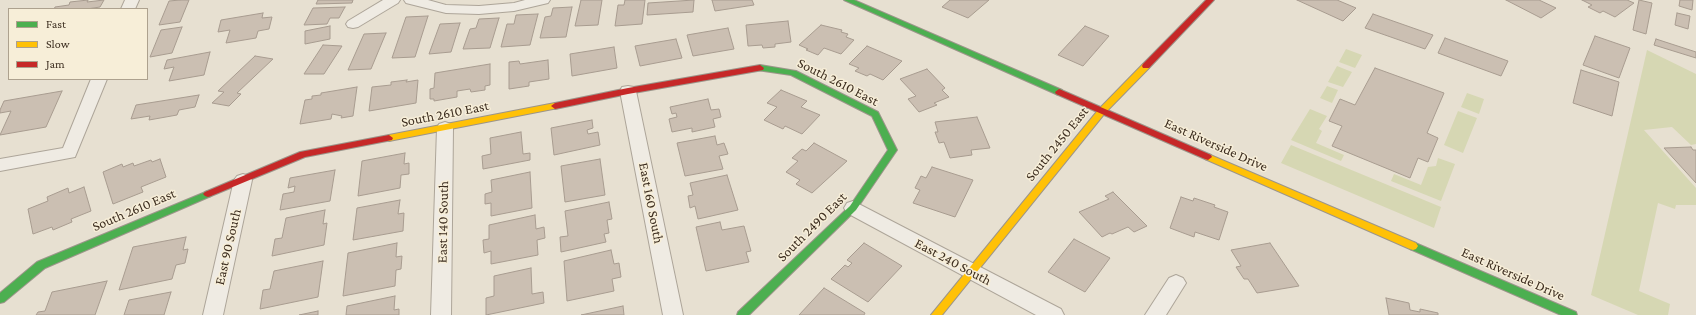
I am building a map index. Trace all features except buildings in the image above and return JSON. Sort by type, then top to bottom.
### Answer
[{"type":"street","points":[[353,24],[393,0]]},
{"type":"street","points":[[411,0],[446,9],[479,10],[514,7],[543,0]]},
{"type":"street","name":"East Riverside Drive","points":[[848,0],[1572,315]]},
{"type":"street","name":"South 2450 East","points":[[936,315],[1102,110],[1210,0]]},
{"type":"street","name":"South 2610 East","points":[[0,299],[41,264],[303,154],[445,128],[628,91],[758,68],[792,72],[875,114],[893,150]]},
{"type":"street","points":[[0,165],[68,153],[99,80]]},
{"type":"street","name":"East 160 South","points":[[628,91],[673,315]]},
{"type":"street","name":"East 140 South","points":[[441,315],[445,128]]},
{"type":"street","name":"South 2490 East","points":[[742,315],[853,208],[893,150]]},
{"type":"street","name":"East 90 South","points":[[213,315],[243,180]]},
{"type":"street","name":"East 240 South","points":[[853,208],[1054,315]]},
{"type":"street","points":[[1155,315],[1176,283]]},
{"type":"green space","points":[[1346,49],[1362,55],[1355,68],[1339,62]]},
{"type":"green space","points":[[1647,50],[1696,74],[1696,144],[1691,145],[1672,127],[1644,130],[1696,188],[1696,205],[1676,205],[1675,209],[1658,203],[1639,291],[1670,304],[1668,315],[1638,315],[1591,295]]},
{"type":"green space","points":[[1337,66],[1352,72],[1343,87],[1328,82]]},
{"type":"green space","points":[[1327,86],[1338,90],[1332,103],[1320,98]]},
{"type":"green space","points":[[1467,93],[1484,99],[1479,114],[1461,107]]},
{"type":"green space","points":[[1310,109],[1327,116],[1319,129],[1322,131],[1316,143],[1344,155],[1341,161],[1291,140]]},
{"type":"green space","points":[[1458,111],[1477,118],[1463,153],[1444,145]]},
{"type":"green space","points":[[1291,145],[1441,207],[1434,228],[1281,163]]},
{"type":"green space","points":[[1438,158],[1455,164],[1441,201],[1391,181],[1394,174],[1421,185],[1428,167],[1436,166]]},
{"type":"traffic: fast","points":[[848,0],[1059,92]]},
{"type":"traffic: fast","points":[[742,315],[853,208],[893,150],[875,114],[793,73],[760,68]]},
{"type":"traffic: fast","points":[[0,299],[41,265],[208,194]]},
{"type":"traffic: fast","points":[[1413,246],[1572,315]]},
{"type":"traffic: slow","points":[[936,315],[1102,111],[1146,66]]},
{"type":"traffic: slow","points":[[389,138],[555,106]]},
{"type":"traffic: slow","points":[[1208,157],[1413,246]]},
{"type":"traffic: jam","points":[[1146,66],[1210,0]]},
{"type":"traffic: jam","points":[[555,106],[628,91],[760,68]]},
{"type":"traffic: jam","points":[[1059,92],[1208,157]]},
{"type":"traffic: jam","points":[[208,194],[303,154],[389,138]]}]
